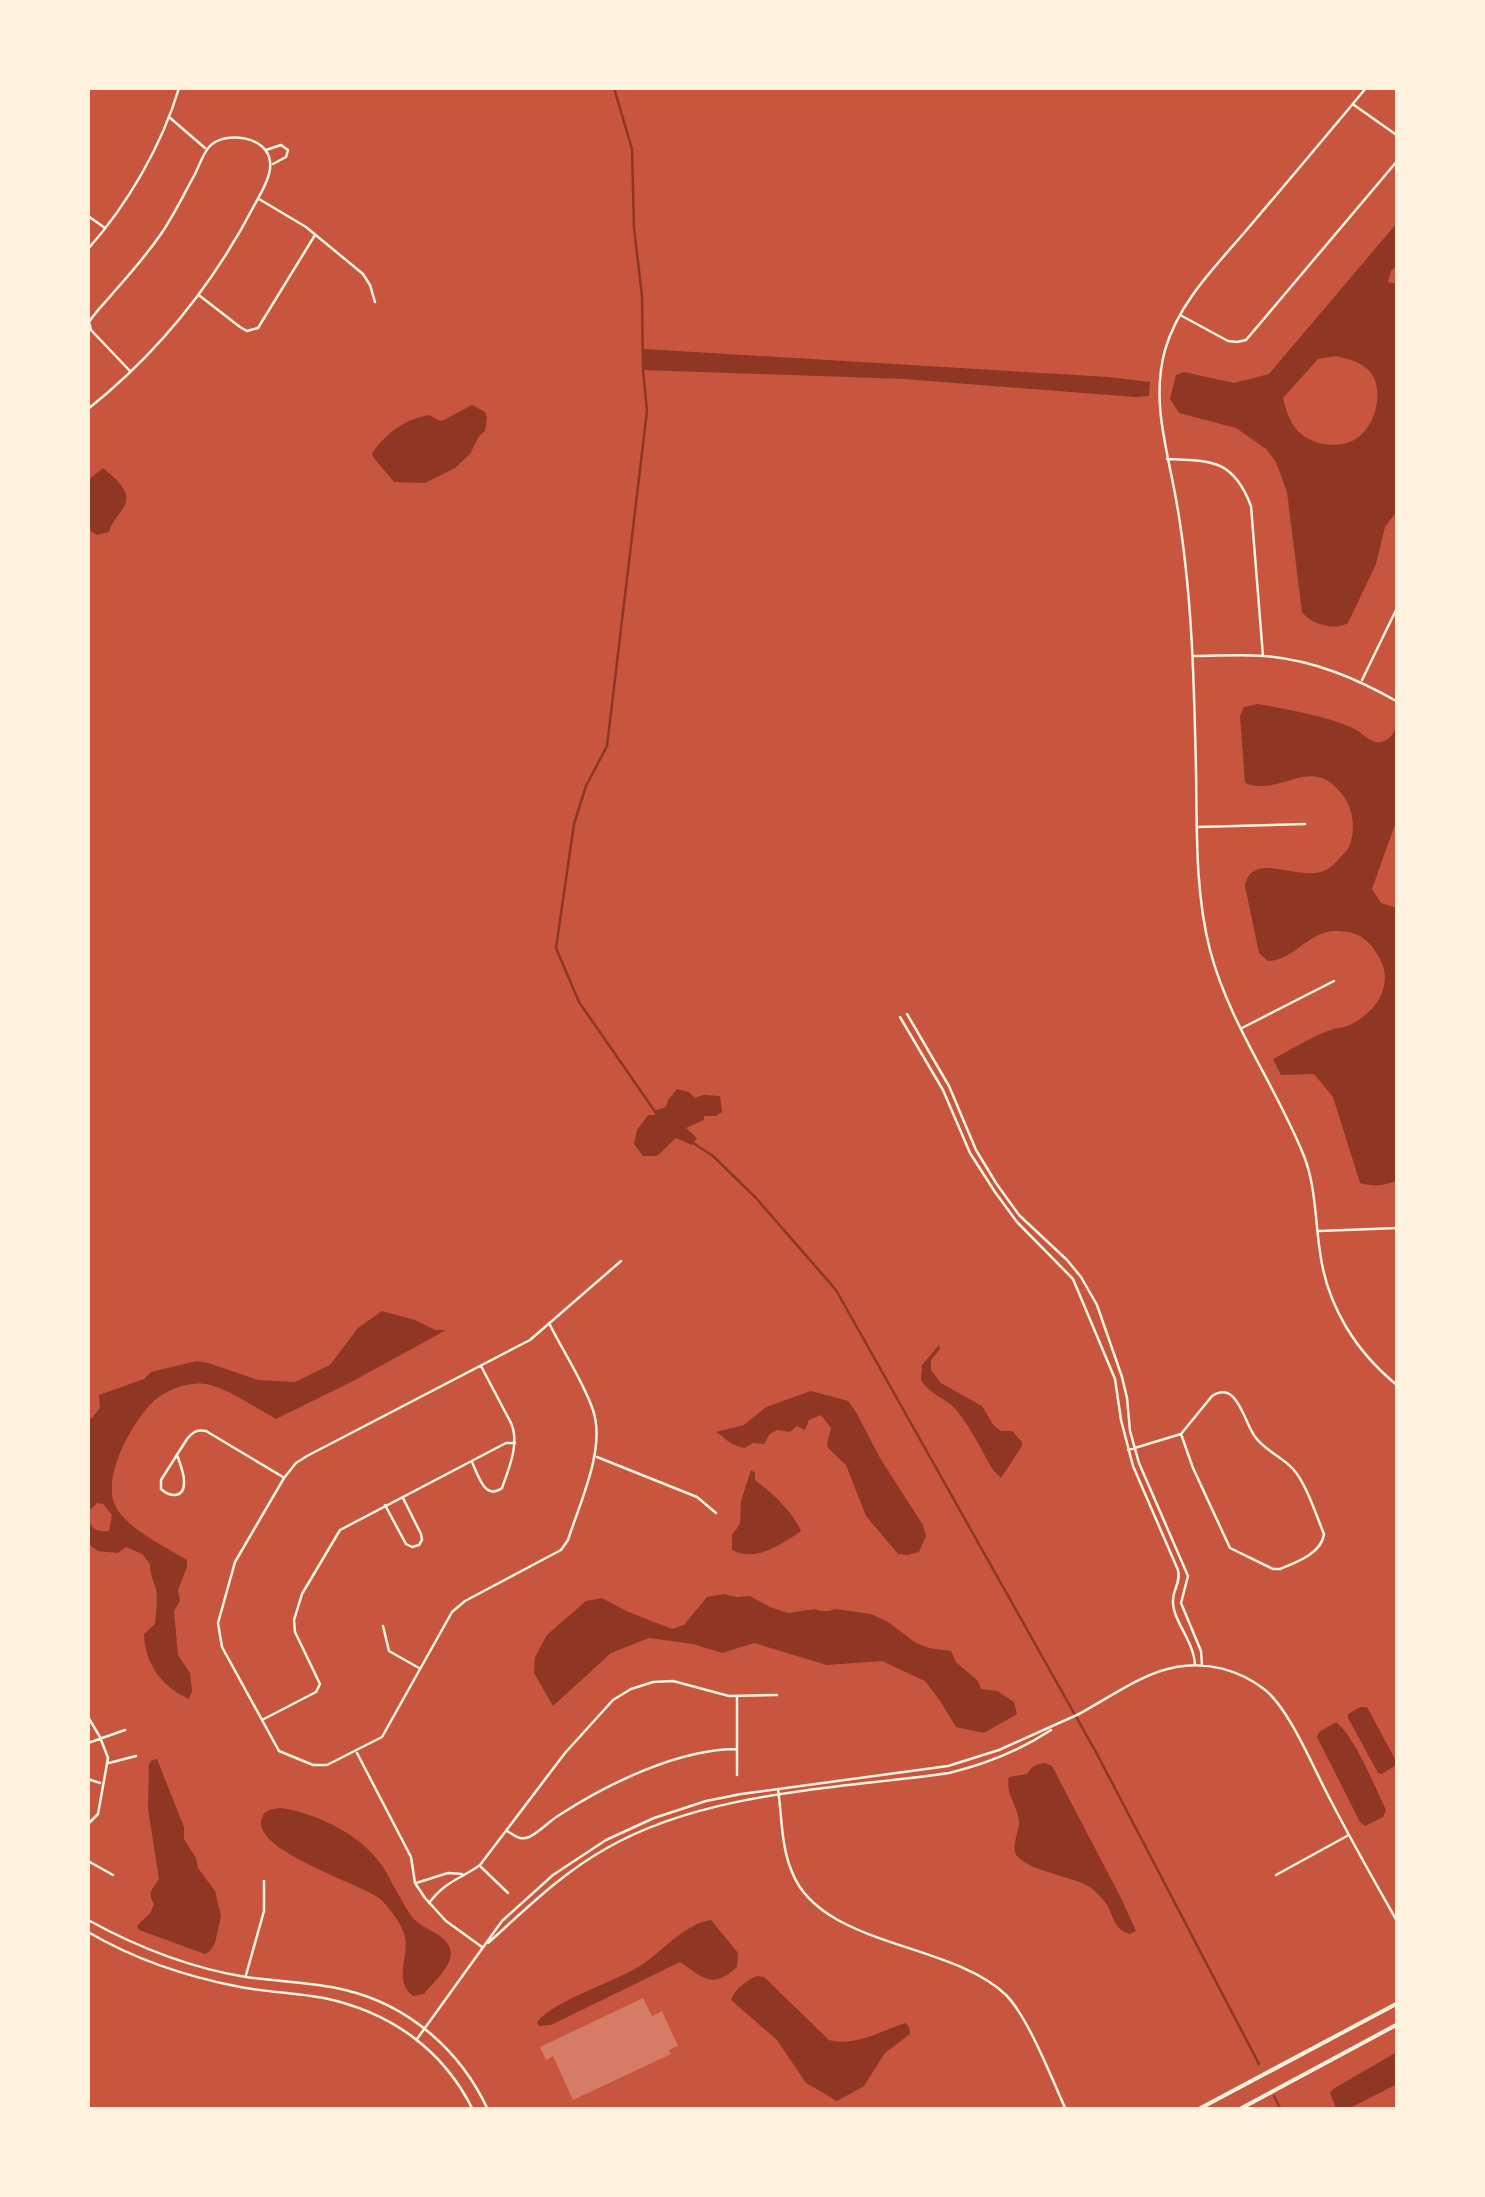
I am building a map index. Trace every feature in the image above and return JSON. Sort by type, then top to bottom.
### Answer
[{"type":"main road","points":[[1197,2110],[1398,2003]]},
{"type":"main road","points":[[1238,2110],[1398,2024]]},
{"type":"street","points":[[88,250],[123,203],[157,143],[179,88]]},
{"type":"street","points":[[1366,88],[1180,315],[1168,340],[1160,373],[1160,420],[1182,540],[1193,656],[1200,893],[1210,951],[1223,988],[1306,1160],[1322,1268],[1342,1320],[1370,1360],[1398,1386]]},
{"type":"street","points":[[1352,104],[1398,136]]},
{"type":"street","points":[[168,116],[208,150]]},
{"type":"street","points":[[130,372],[91,330],[89,322],[94,313],[161,234],[211,144],[228,137],[246,139],[259,144],[271,164]]},
{"type":"street","points":[[88,409],[130,372],[199,296],[242,229],[271,164],[286,156],[288,150],[281,146],[265,150]]},
{"type":"street","points":[[1180,315],[1228,341],[1246,340],[1398,160]]},
{"type":"street","points":[[258,198],[297,221],[362,274],[375,302]]},
{"type":"street","points":[[88,216],[105,228]]},
{"type":"street","points":[[199,296],[247,331],[258,328],[315,235]]},
{"type":"street","points":[[1167,459],[1219,463],[1234,474],[1245,490],[1251,506],[1263,656]]},
{"type":"street","points":[[1362,681],[1398,606]]},
{"type":"street","points":[[1193,656],[1263,656],[1327,668],[1362,681],[1398,702]]},
{"type":"street","points":[[1197,827],[1305,824]]},
{"type":"street","points":[[1242,1028],[1334,981]]},
{"type":"street","points":[[907,1014],[996,1183],[1019,1216],[1067,1260],[1090,1291],[1122,1377],[1135,1448],[1188,1576],[1181,1604],[1201,1651],[1202,1665]]},
{"type":"street","points":[[900,1017],[943,1090],[970,1153],[994,1192],[1017,1222],[1073,1279],[1115,1379],[1128,1450],[1178,1570],[1180,1578],[1172,1606],[1194,1652],[1195,1665]]},
{"type":"street","points":[[906,1028],[913,1024]]},
{"type":"street","points":[[1318,1232],[1398,1228]]},
{"type":"street","points":[[550,1325],[593,1410],[597,1430],[595,1456],[568,1540],[561,1550],[465,1601],[452,1612],[382,1737],[327,1765],[313,1765],[279,1751],[222,1647],[218,1623],[235,1562],[284,1478],[296,1462],[530,1340],[621,1262]]},
{"type":"street","points":[[471,1461],[486,1490],[497,1492],[502,1488],[515,1444],[515,1432],[481,1366]]},
{"type":"street","points":[[1128,1450],[1181,1434],[1212,1396],[1224,1391],[1231,1394],[1260,1443],[1297,1474],[1324,1534],[1318,1549],[1280,1570],[1230,1548],[1181,1434]]},
{"type":"street","points":[[177,1455],[184,1487],[181,1493],[167,1495],[161,1489],[161,1480],[177,1455],[192,1433],[200,1430],[284,1478]]},
{"type":"street","points":[[261,1720],[316,1692],[320,1684],[295,1632],[297,1607],[340,1530],[506,1443],[515,1444]]},
{"type":"street","points":[[595,1456],[698,1497],[716,1513]]},
{"type":"street","points":[[386,1505],[406,1544],[419,1545],[422,1534],[402,1496]]},
{"type":"street","points":[[383,1626],[389,1651],[420,1668]]},
{"type":"street","points":[[483,1948],[576,1867],[634,1834],[709,1808],[978,1766],[1019,1749],[1150,1676],[1178,1666],[1195,1665],[1234,1671],[1277,1702],[1398,1923]]},
{"type":"street","points":[[415,1883],[448,1874],[468,1874],[480,1866],[564,1753],[614,1700],[630,1689],[653,1682],[673,1682],[729,1696],[777,1695]]},
{"type":"street","points":[[737,1696],[737,1775]]},
{"type":"street","points":[[88,1716],[108,1758],[98,1814],[88,1824]]},
{"type":"street","points":[[418,2039],[502,1921],[529,1894],[606,1840],[680,1808],[741,1794],[948,1766],[974,1760],[1056,1726]]},
{"type":"street","points":[[88,1742],[125,1730]]},
{"type":"street","points":[[506,1831],[528,1838],[559,1814],[617,1782],[698,1754],[737,1749]]},
{"type":"street","points":[[357,1752],[411,1857],[415,1883],[446,1922],[483,1948]]},
{"type":"street","points":[[108,1763],[136,1756]]},
{"type":"street","points":[[88,1779],[103,1784]]},
{"type":"street","points":[[778,1789],[785,1850],[792,1874],[804,1893],[824,1914],[978,1975],[1008,1996],[1066,2110]]},
{"type":"street","points":[[1276,1874],[1348,1836]]},
{"type":"street","points":[[88,1861],[112,1875]]},
{"type":"street","points":[[480,1866],[508,1893]]},
{"type":"street","points":[[429,1903],[442,1886],[463,1874]]},
{"type":"street","points":[[246,1977],[264,1910],[264,1881]]},
{"type":"street","points":[[88,1920],[165,1956],[246,1977],[348,1991],[395,2009],[425,2028],[458,2060],[488,2110]]},
{"type":"street","points":[[88,1932],[195,1976],[346,2003],[395,2024],[435,2055],[456,2080],[473,2110]]},
{"type":"shaded area","points":[[1397,223],[1397,265],[1388,282],[1398,284],[1397,511],[1385,527],[1376,564],[1348,623],[1343,625],[1323,625],[1302,612],[1287,492],[1276,462],[1266,449],[1236,428],[1179,413],[1170,399],[1176,375],[1184,372],[1234,383],[1269,374]],"holes":[[[1336,356],[1368,369],[1377,387],[1377,403],[1369,426],[1358,438],[1332,445],[1315,442],[1297,429],[1283,398],[1318,359]]]},
{"type":"shaded area","points":[[644,349],[1109,377],[1150,382],[1149,396],[904,379],[643,370]]},
{"type":"shaded area","points":[[472,405],[485,412],[485,431],[455,468],[425,483],[394,482],[373,457],[384,439],[404,424],[429,415],[444,420]]},
{"type":"shaded area","points":[[103,468],[122,487],[126,498],[109,532],[97,535],[88,529],[88,480]]},
{"type":"shaded area","points":[[1258,704],[1330,720],[1377,742],[1389,738],[1397,725],[1397,819],[1372,889],[1381,903],[1397,908],[1398,1180],[1388,1184],[1360,1183],[1333,1097],[1314,1074],[1281,1075],[1273,1059],[1368,1013],[1380,997],[1385,978],[1375,951],[1362,937],[1351,933],[1318,935],[1278,959],[1268,961],[1259,953],[1245,886],[1249,875],[1267,868],[1303,873],[1327,869],[1349,847],[1353,824],[1344,797],[1320,778],[1308,776],[1259,786],[1245,783],[1240,716],[1244,707]]},
{"type":"shaded area","points":[[677,1089],[695,1098],[720,1096],[722,1112],[704,1116],[704,1120],[686,1128],[697,1138],[692,1145],[676,1138],[657,1156],[643,1156],[634,1144],[637,1130],[648,1115],[666,1107]]},
{"type":"shaded area","points":[[382,1311],[435,1330],[446,1330],[276,1419],[215,1386],[199,1383],[176,1388],[150,1405],[127,1438],[113,1479],[114,1503],[136,1528],[187,1560],[178,1590],[180,1601],[174,1611],[178,1655],[190,1673],[189,1699],[163,1681],[145,1645],[144,1634],[155,1624],[157,1602],[150,1564],[142,1554],[126,1547],[118,1553],[98,1551],[88,1544],[88,1519],[96,1530],[109,1531],[112,1515],[97,1503],[88,1512],[88,1420],[100,1408],[99,1395],[144,1379],[151,1372],[197,1361],[258,1380],[295,1382],[330,1365],[358,1328]]},
{"type":"shaded area","points":[[939,1345],[931,1360],[931,1370],[941,1383],[982,1406],[994,1426],[1012,1431],[1022,1442],[1001,1478],[958,1412],[921,1380],[922,1365]]},
{"type":"shaded area","points":[[811,1391],[848,1401],[856,1412],[923,1525],[926,1536],[919,1552],[898,1554],[866,1516],[846,1465],[828,1448],[831,1428],[821,1415],[809,1420],[805,1430],[797,1426],[790,1432],[777,1430],[764,1444],[753,1443],[745,1448],[716,1432],[744,1425],[766,1407]]},
{"type":"shaded area","points":[[751,1470],[755,1480],[787,1510],[801,1531],[768,1550],[750,1554],[732,1550],[732,1535],[740,1524],[741,1501]]},
{"type":"shaded area","points":[[750,1596],[788,1613],[835,1609],[871,1614],[916,1643],[951,1651],[981,1689],[997,1691],[1014,1702],[1017,1714],[984,1733],[956,1727],[925,1681],[882,1661],[827,1665],[754,1643],[722,1653],[649,1638],[611,1653],[553,1706],[534,1673],[535,1657],[547,1635],[586,1601],[602,1598],[672,1629],[684,1625],[707,1597]]},
{"type":"shaded area","points":[[1360,1707],[1367,1707],[1395,1759],[1396,1765],[1382,1774],[1348,1718]]},
{"type":"shaded area","points":[[1336,1722],[1357,1750],[1386,1810],[1383,1817],[1365,1826],[1317,1737]]},
{"type":"shaded area","points":[[157,1759],[184,1827],[184,1839],[215,1891],[221,1916],[215,1943],[205,1954],[137,1926],[151,1912],[151,1891],[159,1879],[148,1809],[149,1764]]},
{"type":"shaded area","points":[[1034,1766],[1052,1766],[1136,1931],[1129,1934],[1120,1929],[1107,1905],[1091,1888],[1027,1864],[1015,1852],[1019,1821],[1009,1777],[1027,1774]]},
{"type":"shaded area","points":[[281,1808],[326,1822],[367,1848],[414,1919],[448,1944],[449,1961],[424,1994],[413,1996],[404,1983],[405,1937],[383,1901],[288,1853],[262,1830],[265,1813]]},
{"type":"shaded area","points":[[711,1920],[738,1953],[737,1967],[728,1974],[708,1979],[680,1962],[551,2025],[539,2026],[537,2022],[546,2013],[634,1969],[685,1931]]},
{"type":"shaded area","points":[[757,1976],[764,1977],[829,2040],[858,2040],[905,2023],[910,2034],[885,2053],[864,2086],[837,2101],[806,2083],[777,2040],[731,2000],[741,1986]]},
{"type":"shaded area","points":[[1397,2052],[1397,2084],[1348,2109],[1336,2108],[1330,2093],[1333,2089]]},
{"type":"building","points":[[643,1998],[652,2016],[662,2011],[678,2046],[669,2050],[671,2054],[573,2100],[553,2056],[546,2060],[540,2047]]},
{"type":"waterway","points":[[614,88],[632,149],[647,411],[607,746],[586,786],[574,824],[556,948],[579,1002],[656,1113]]},
{"type":"waterway","points":[[693,1143],[713,1156],[756,1198],[836,1290],[1097,1754],[1259,2064]]},
{"type":"waterway","points":[[1274,2096],[1281,2110]]}]
